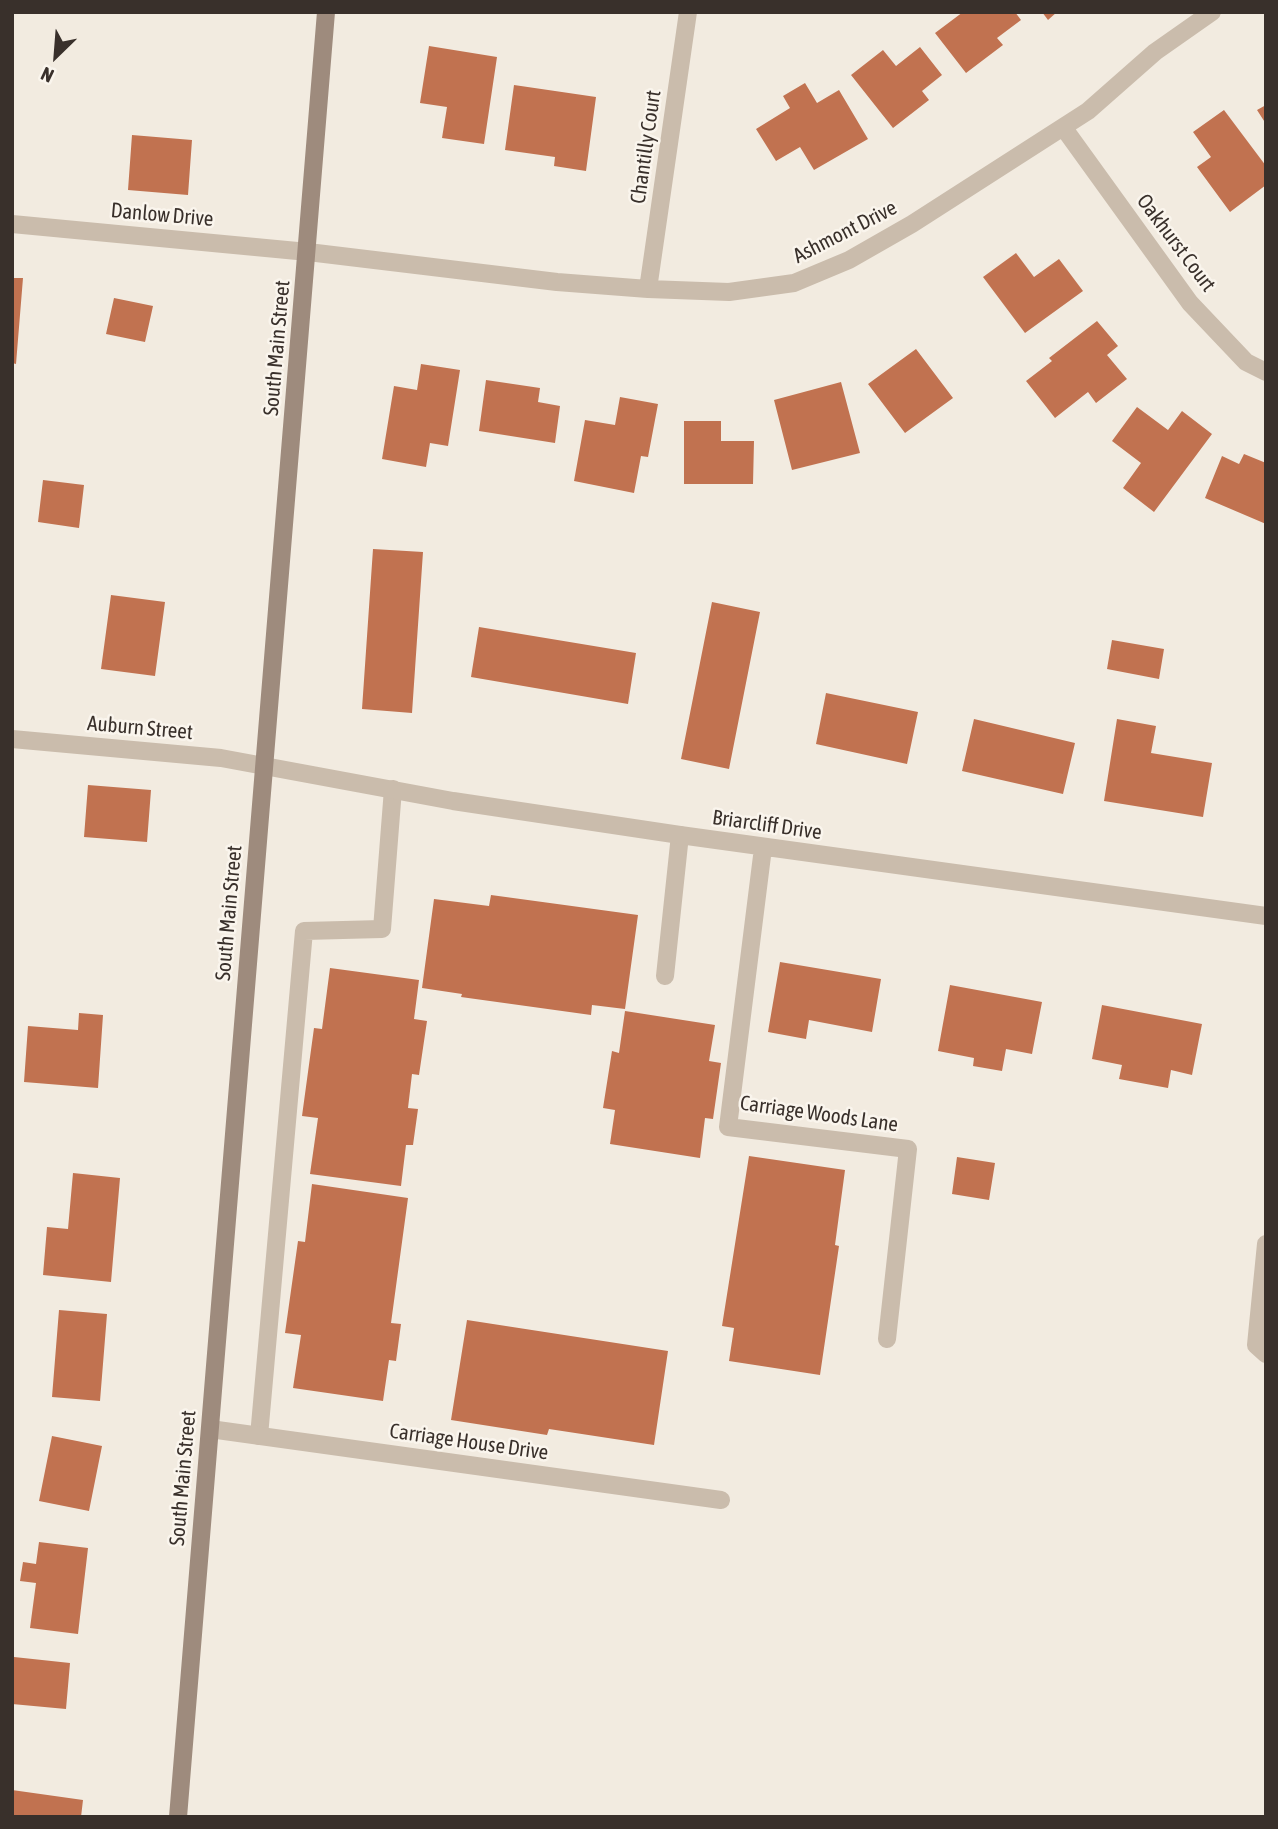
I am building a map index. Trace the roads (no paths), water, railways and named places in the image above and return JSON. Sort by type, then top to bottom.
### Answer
[{"type":"main road","name":"South Main Street","points":[[178,1817],[326,12]]},
{"type":"street","name":"Chantilly Court","points":[[648,289],[688,12]]},
{"type":"street","name":"Ashmont Drive","points":[[308,252],[557,282],[648,289],[729,292],[794,283],[849,260],[902,230],[1088,111],[1155,52],[1212,12]]},
{"type":"street","name":"Oakhurst Court","points":[[1063,127],[1190,303],[1246,362],[1266,372]]},
{"type":"street","name":"Danlow Drive","points":[[12,224],[308,252]]},
{"type":"street","name":"Auburn Street","points":[[12,739],[221,758],[264,766]]},
{"type":"street","name":"Briarcliff Drive","points":[[264,766],[763,848],[1266,916]]},
{"type":"street","points":[[259,1436],[304,931],[382,929],[393,789]]},
{"type":"street","points":[[665,976],[680,835]]},
{"type":"street","name":"Carriage Woods Lane","points":[[763,848],[727,1127],[908,1149],[887,1339]]},
{"type":"street","points":[[1266,1244],[1256,1345],[1266,1354]]},
{"type":"street","name":"Carriage House Drive","points":[[210,1429],[721,1500]]}]
